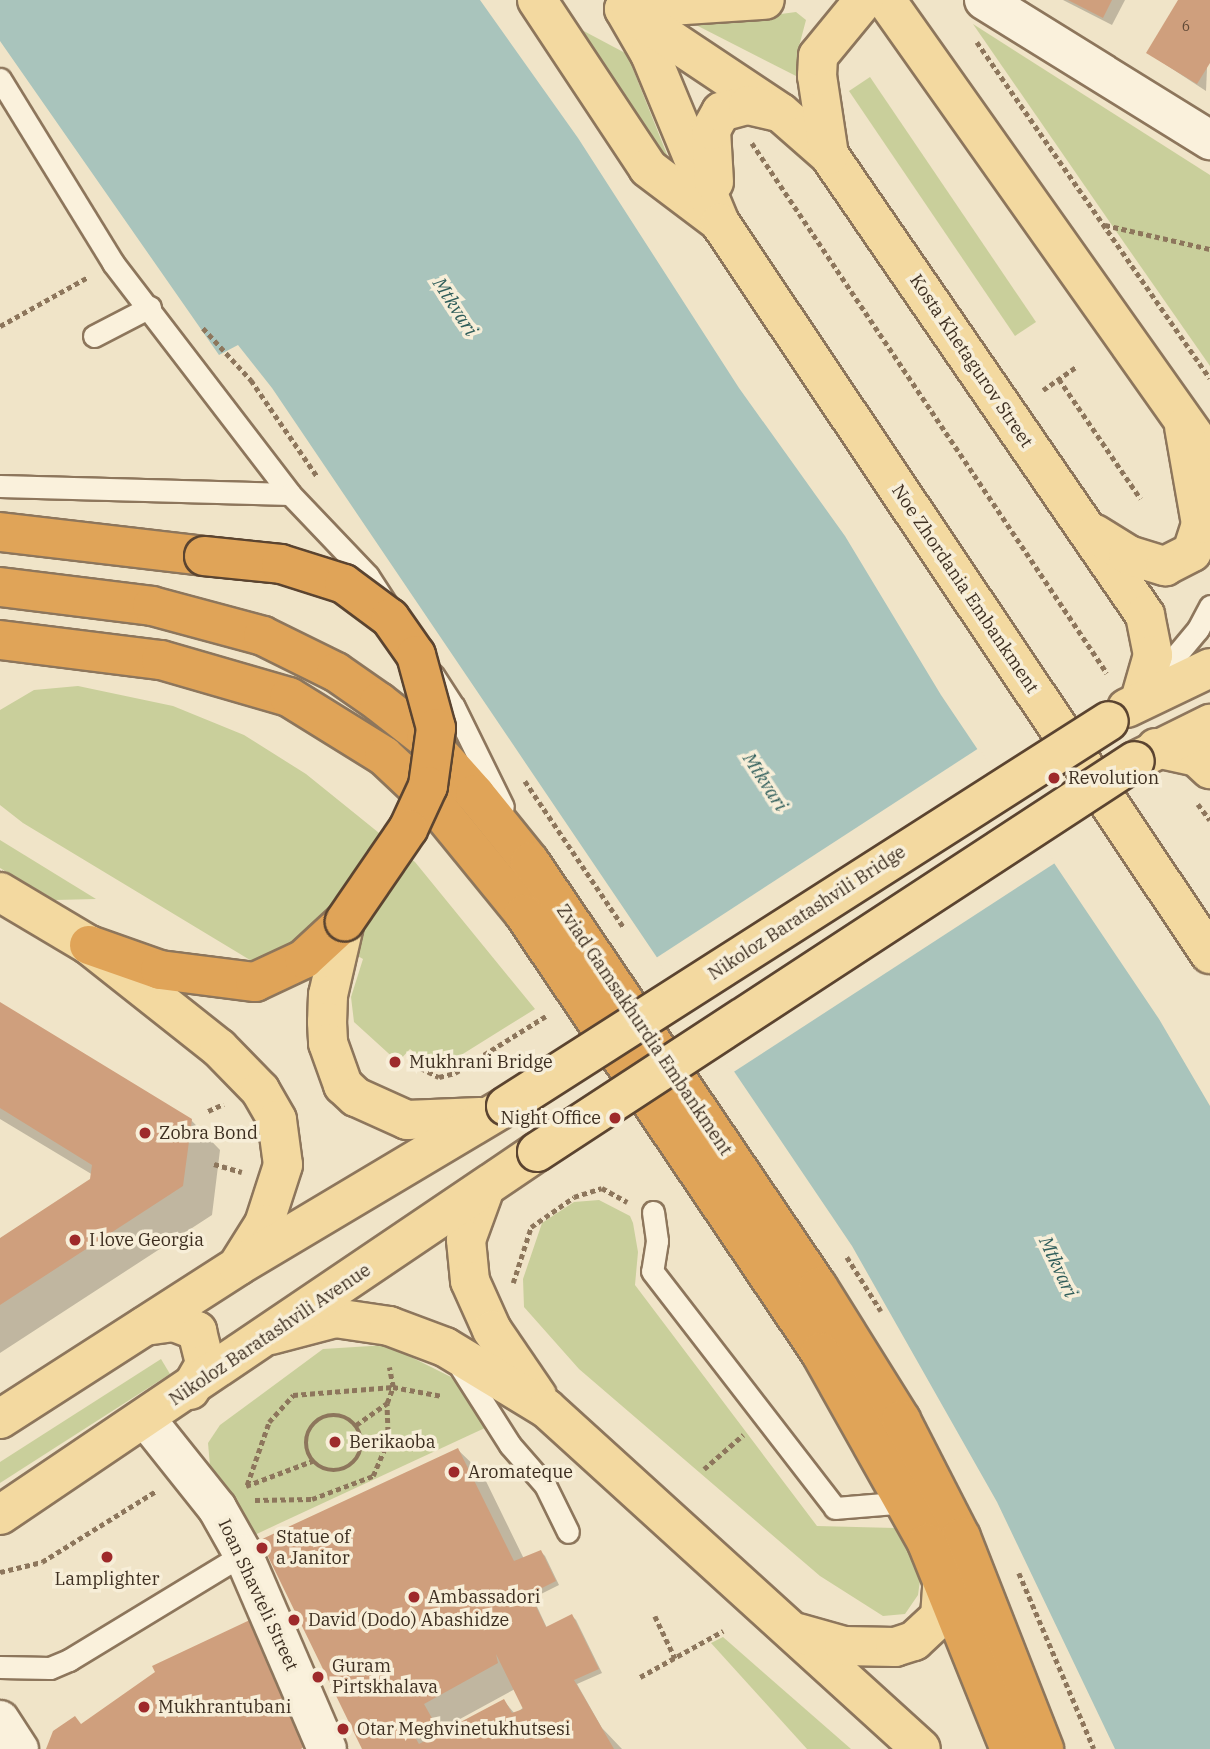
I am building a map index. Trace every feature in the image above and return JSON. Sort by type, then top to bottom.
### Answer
[{"type":"highway","points":[[0,532],[281,564],[344,584],[390,618],[416,655],[436,727],[428,786],[408,829],[345,921],[304,959],[255,982],[160,970],[89,945]]},
{"type":"highway","name":"Zviad Gamsakhurdia Embankment","points":[[0,587],[188,614],[263,636],[323,666],[426,739],[530,862],[818,1287],[901,1420],[961,1538],[1044,1749]]},
{"type":"highway","name":"Zviad Gamsakhurdia Embankment","points":[[0,640],[161,660],[250,683],[314,711],[408,778],[456,828],[524,914],[820,1352],[906,1502],[943,1578],[1010,1749]]},
{"type":"main road","name":"Noe Zhordania Embankment","points":[[537,0],[648,168],[720,223]]},
{"type":"main road","points":[[620,4],[765,0]]},
{"type":"main road","points":[[829,155],[817,76],[818,56],[864,0]]},
{"type":"main road","points":[[886,0],[1183,425],[1210,458]]},
{"type":"main road","name":"Noe Zhordania Embankment","points":[[620,4],[650,54],[720,223],[1210,954]]},
{"type":"main road","name":"Kosta Khetagurov Street","points":[[620,4],[781,113],[829,155],[1145,615],[1153,638],[1124,710]]},
{"type":"main road","points":[[831,38],[848,30],[870,29],[923,53]]},
{"type":"main road","points":[[720,223],[711,159],[711,130],[716,119],[731,108],[748,105],[781,113]]},
{"type":"main road","points":[[1084,527],[1128,555],[1152,564],[1172,564],[1192,552],[1201,524],[1183,425]]},
{"type":"main road","name":"Nikoloz Baratashvili Bridge","points":[[497,1111],[1124,710],[1210,667]]},
{"type":"main road","points":[[1145,754],[1210,724]]},
{"type":"main road","points":[[1145,754],[1197,757],[1210,769]]},
{"type":"main road","name":"Nikoloz Baratashvili Avenue","points":[[0,1515],[190,1390],[537,1152],[1145,754]]},
{"type":"main road","points":[[0,892],[89,945],[219,1048],[245,1071],[270,1106],[283,1142],[283,1165],[264,1224],[238,1266]]},
{"type":"main road","points":[[345,921],[328,995],[327,1022],[328,1043],[344,1085],[356,1097],[407,1120],[497,1111]]},
{"type":"main road","points":[[0,1419],[238,1266],[497,1111]]},
{"type":"main road","points":[[485,1188],[466,1240],[470,1281],[492,1329],[547,1409]]},
{"type":"main road","points":[[271,1335],[335,1318],[389,1326],[446,1347],[547,1409],[921,1749]]},
{"type":"main road","points":[[145,1326],[174,1322],[197,1331],[205,1364],[190,1390]]},
{"type":"main road","points":[[789,1631],[844,1646],[895,1647],[914,1641],[940,1617],[943,1578]]},
{"type":"street","points":[[978,18],[1210,140]]},
{"type":"street","name":"Ioan Shavteli Street","points":[[146,1419],[183,1469],[228,1505],[243,1555],[327,1749]]},
{"type":"street","points":[[0,1720],[19,1749]]},
{"type":"lane","points":[[0,79],[113,263],[150,307],[290,494],[368,576],[454,707],[530,862]]},
{"type":"lane","points":[[94,336],[150,307]]},
{"type":"lane","points":[[1183,425],[1210,492]]},
{"type":"lane","points":[[0,486],[290,494]]},
{"type":"lane","points":[[1124,710],[1198,629],[1210,606]]},
{"type":"lane","points":[[653,1212],[657,1241],[652,1271],[835,1508],[906,1502]]},
{"type":"lane","points":[[446,1347],[486,1401],[510,1445],[545,1485],[568,1532]]},
{"type":"lane","points":[[0,1667],[50,1668],[69,1660],[243,1555]]},
{"type":"path","points":[[978,18],[1104,225],[1210,378]]},
{"type":"path","points":[[749,140],[1108,671],[1104,682]]},
{"type":"path","points":[[1104,225],[1210,249]]},
{"type":"path","points":[[0,326],[88,277],[81,265]]},
{"type":"path","points":[[1043,390],[1076,368]]},
{"type":"path","points":[[1059,379],[1141,499]]},
{"type":"path","points":[[413,1064],[439,1077],[476,1061],[546,1016]]},
{"type":"path","points":[[476,1061],[480,1068]]},
{"type":"path","points":[[214,1164],[245,1173]]},
{"type":"path","points":[[512,1287],[531,1227],[573,1197],[602,1188],[629,1203],[642,1218],[653,1212]]},
{"type":"path","points":[[228,1505],[312,1499],[373,1476],[388,1440],[387,1403],[393,1387],[389,1366]]},
{"type":"path","points":[[228,1505],[247,1485],[269,1422],[293,1395],[393,1387],[440,1394],[450,1403]]},
{"type":"path","points":[[356,1424],[387,1403]]},
{"type":"path","points":[[247,1485],[312,1461],[336,1472],[353,1465],[363,1441],[356,1424],[335,1415],[318,1419],[306,1444],[312,1461]]},
{"type":"path","points":[[704,1469],[765,1418]]},
{"type":"path","points":[[0,1573],[42,1562],[183,1469]]},
{"type":"path","points":[[655,1616],[675,1658]]},
{"type":"path","points":[[640,1677],[723,1631]]},
{"type":"green space","points":[[796,12],[806,20],[797,54],[800,78],[696,25]]},
{"type":"green space","points":[[973,24],[1210,175],[1210,366],[1109,221]]},
{"type":"green space","points":[[580,29],[627,54],[672,167]]},
{"type":"green space","points":[[870,77],[1036,322],[1015,336],[849,91]]},
{"type":"green space","points":[[78,686],[173,706],[244,735],[306,774],[415,862],[535,1009],[442,1067],[430,1066],[410,1049],[398,1062],[354,1022],[351,997],[363,959],[307,927],[284,954],[255,963],[23,823],[0,805],[0,710],[34,690]]},
{"type":"green space","points":[[0,840],[96,899],[55,900],[0,868]]},
{"type":"green space","points":[[599,1200],[630,1216],[633,1223],[638,1252],[635,1285],[817,1526],[895,1528],[921,1573],[918,1595],[905,1614],[883,1616],[820,1576],[579,1369],[524,1307],[523,1279],[542,1223],[574,1202]]},
{"type":"green space","points":[[387,1345],[459,1381],[487,1427],[250,1537],[210,1466],[208,1443],[220,1425],[323,1349]]},
{"type":"green space","points":[[161,1359],[170,1374],[0,1483],[0,1462]]},
{"type":"green space","points":[[723,1637],[851,1749],[807,1749],[711,1643]]},
{"type":"water","name":"Mtkvari","points":[[0,0],[480,0],[578,138],[739,388],[845,536],[941,695],[1159,1019],[1210,1106],[1210,1749],[1115,1749],[997,1502],[852,1246],[272,388],[238,345],[219,355],[0,41]]},
{"type":"pier","points":[[979,748],[1055,863],[732,1073],[656,958]]},
{"type":"building","points":[[1068,0],[1112,0],[1103,18]]},
{"type":"building","points":[[1178,0],[1210,0],[1210,63],[1197,84],[1146,53]]},
{"type":"building","points":[[0,1002],[192,1119],[183,1186],[0,1305],[0,1238],[90,1179],[92,1165],[0,1108]]},
{"type":"building","points":[[458,1448],[514,1561],[541,1550],[556,1581],[530,1594],[546,1627],[572,1614],[599,1669],[574,1680],[614,1749],[362,1749],[260,1540]],"holes":[[[496,1654],[523,1709],[512,1713],[504,1699],[419,1744],[412,1732],[433,1720],[424,1704],[498,1663]]]},
{"type":"building","points":[[252,1619],[312,1740],[301,1749],[46,1749],[53,1731],[75,1716],[81,1724],[155,1672],[152,1666]]},
{"type":"place","name":"Revolution","points":[[1054,778]]},
{"type":"place","name":"Mukhrani Bridge","points":[[395,1062]]},
{"type":"place","name":"Night Office","points":[[615,1118]]},
{"type":"place","name":"Zobra Bond","points":[[145,1133]]},
{"type":"place","name":"I love Georgia","points":[[75,1240]]},
{"type":"place","name":"Berikaoba","points":[[335,1442]]},
{"type":"place","name":"Aromateque","points":[[454,1472]]},
{"type":"place","name":"Statue of a Janitor","points":[[262,1548]]},
{"type":"place","name":"Lamplighter","points":[[107,1557]]},
{"type":"place","name":"Ambassadori","points":[[414,1597]]},
{"type":"place","name":"David (Dodo) Abashidze","points":[[294,1620]]},
{"type":"place","name":"Guram Pirtskhalava","points":[[318,1677]]},
{"type":"place","name":"Mukhrantubani","points":[[144,1707]]},
{"type":"place","name":"Otar Meghvinetukhutsesi","points":[[343,1729]]}]
